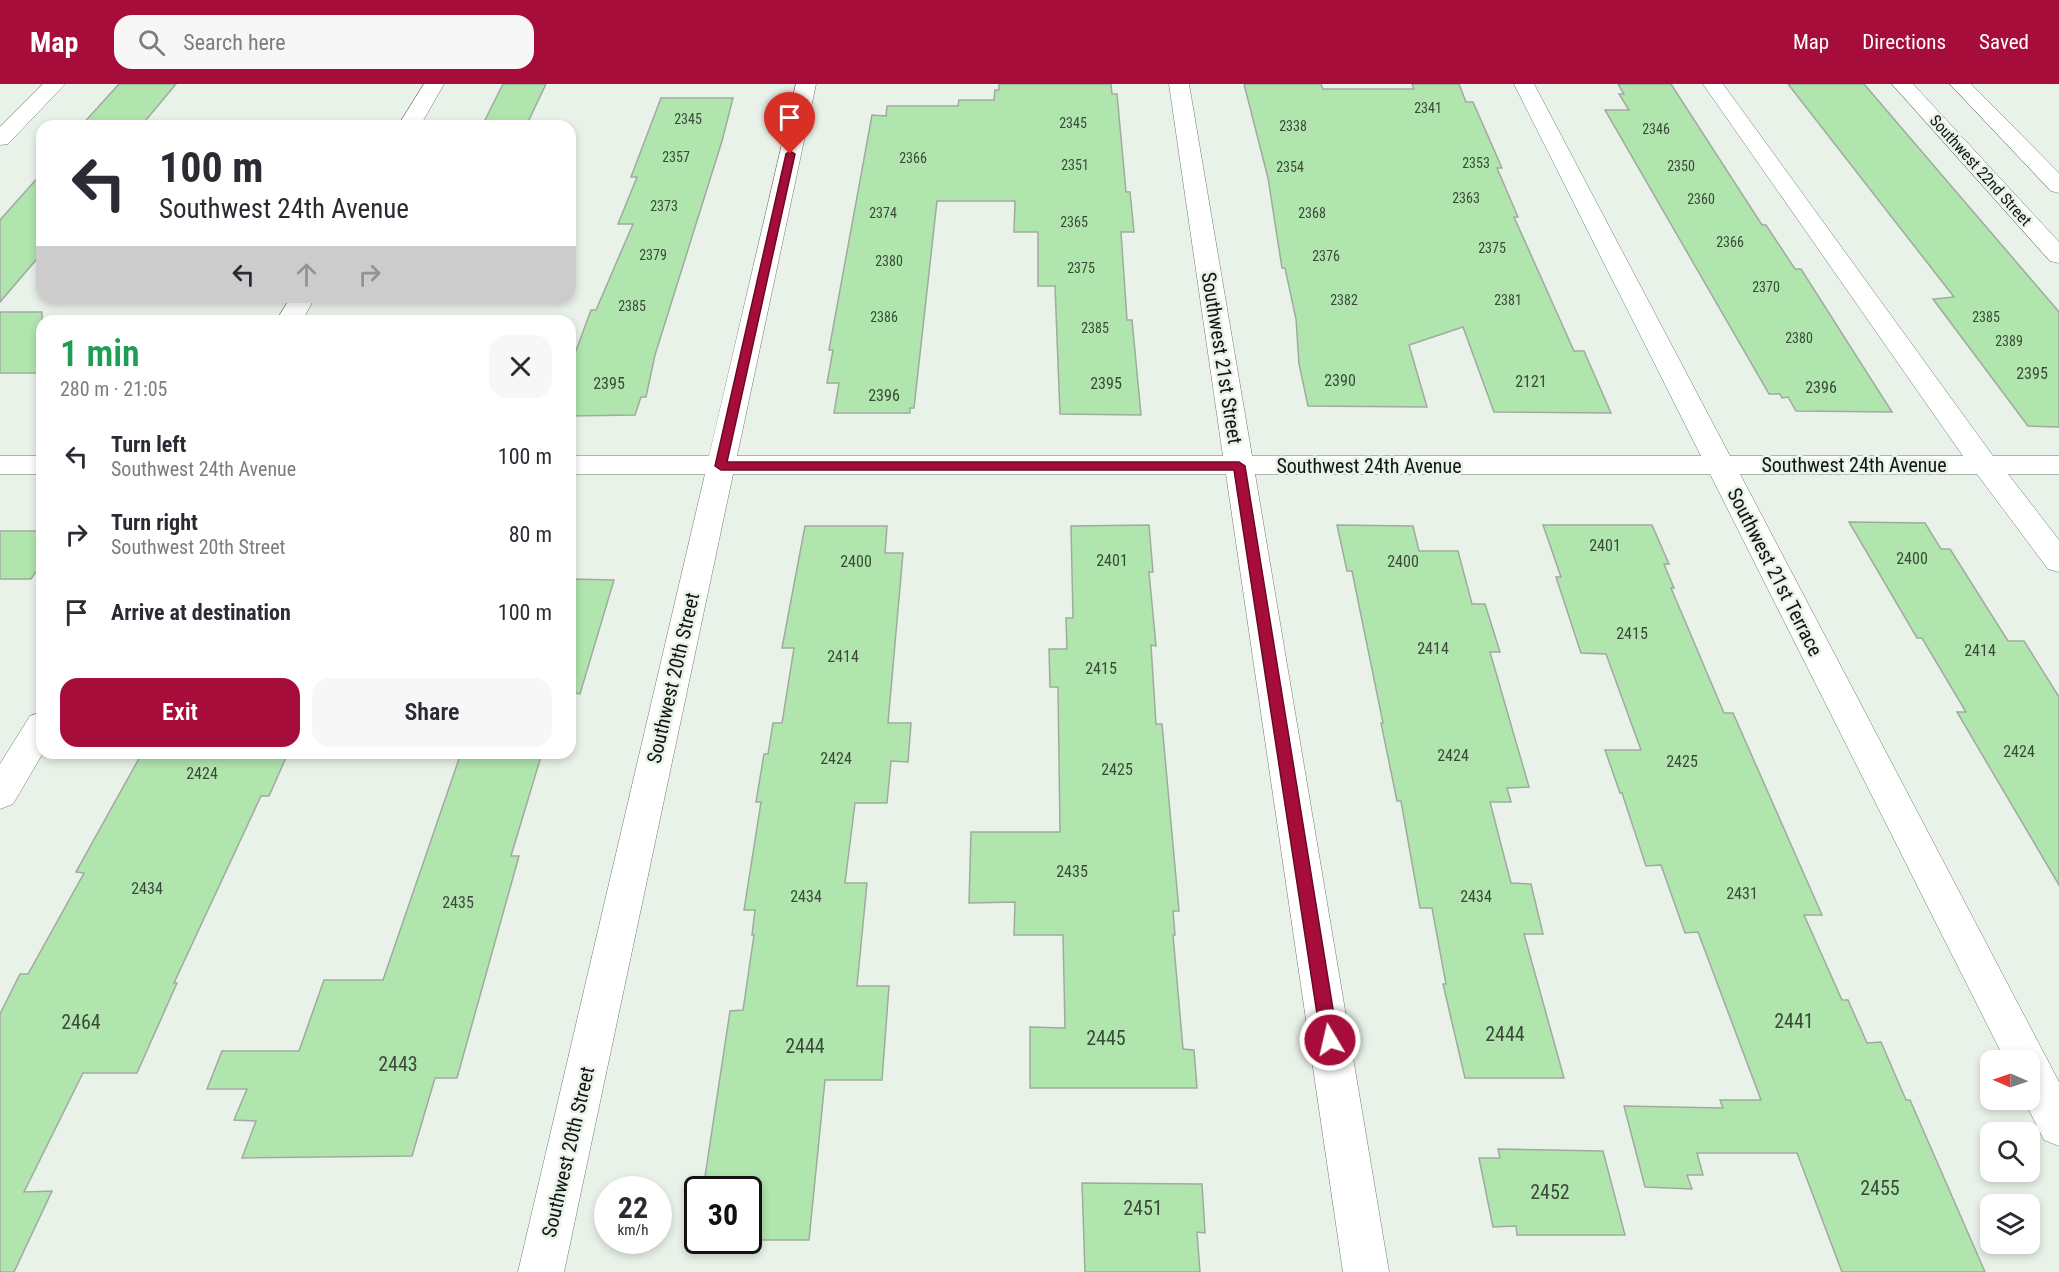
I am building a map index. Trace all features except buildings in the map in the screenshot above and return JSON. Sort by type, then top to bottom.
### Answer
[{"type":"street","points":[[0,139],[55,84]]},
{"type":"street","points":[[413,120],[435,84]]},
{"type":"street","name":"Southwest 20th Street","points":[[541,1272],[806,84]]},
{"type":"street","name":"Southwest 21st Street","points":[[1179,84],[1366,1272]]},
{"type":"street","name":"Southwest 21st Terrace","points":[[1524,84],[2021,1050]]},
{"type":"street","points":[[1713,84],[1985,464],[2059,561]]},
{"type":"street","name":"Southwest 22nd Street","points":[[1902,84],[2059,256]]},
{"type":"street","points":[[1960,84],[2059,186]]},
{"type":"street","points":[[0,465],[36,465]]},
{"type":"street","name":"Southwest 24th Avenue","points":[[576,465],[2059,465]]},
{"type":"street","points":[[0,794],[36,735]]},
{"type":"street","points":[[2040,1088],[2059,1125]]},
{"type":"route","points":[[790,154],[721,466],[1239,466],[1330,1040]]}]
